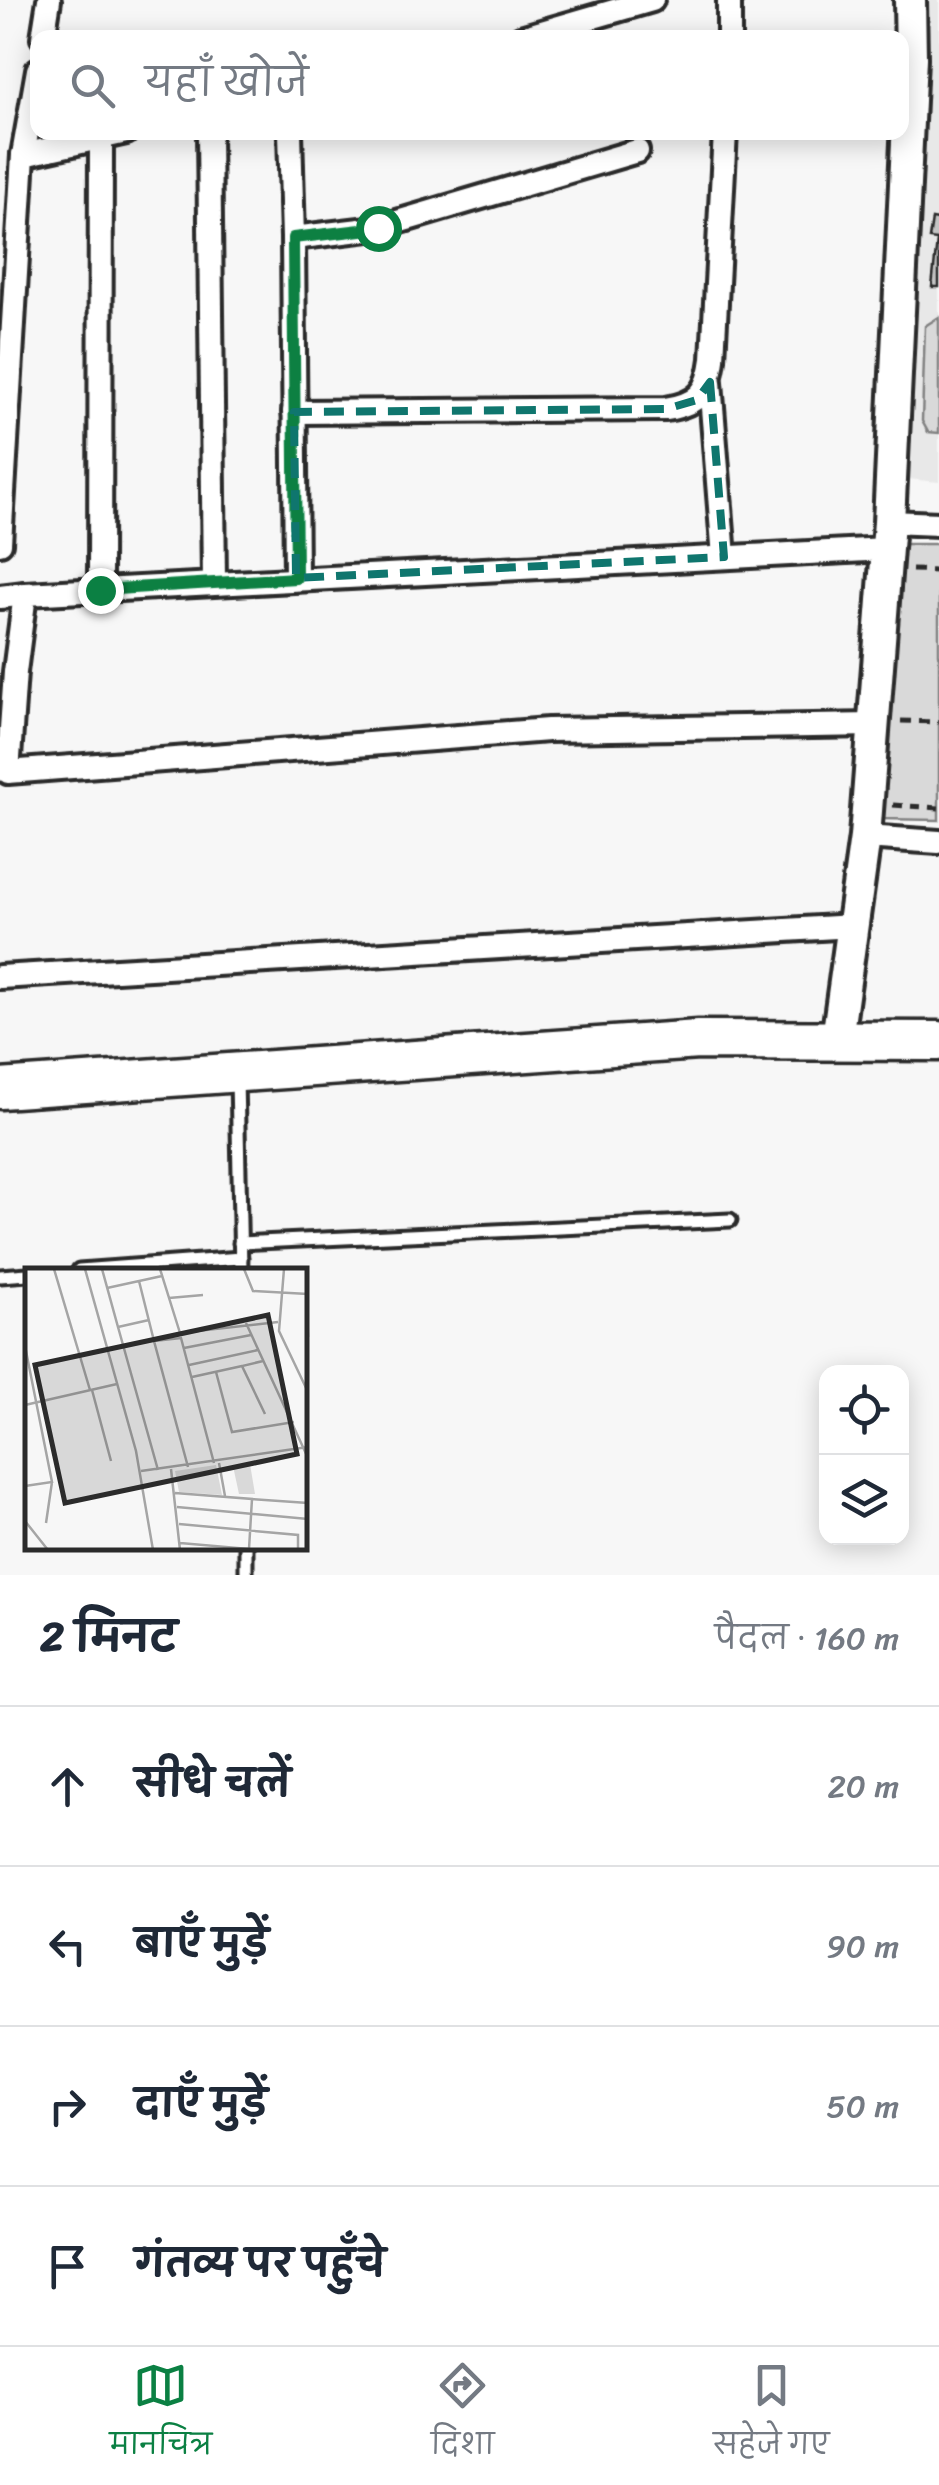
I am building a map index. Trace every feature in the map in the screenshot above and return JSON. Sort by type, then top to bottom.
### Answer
[{"type":"main road","points":[[0,1090],[698,1040],[939,1041]]},
{"type":"street","points":[[44,30],[49,0]]},
{"type":"street","points":[[549,30],[652,0]]},
{"type":"street","points":[[729,0],[729,30]]},
{"type":"street","points":[[909,100],[910,0]]},
{"type":"street","points":[[0,543],[23,154],[30,115]]},
{"type":"street","points":[[23,154],[92,140]]},
{"type":"street","points":[[100,590],[102,140]]},
{"type":"street","points":[[209,140],[214,582]]},
{"type":"street","points":[[290,140],[296,578]]},
{"type":"street","points":[[724,558],[710,382],[725,140]]},
{"type":"street","points":[[838,1039],[866,837],[874,725],[892,586],[888,536],[907,140]]},
{"type":"street","points":[[293,238],[378,228],[637,151]]},
{"type":"street","points":[[294,412],[666,409],[697,400],[710,382]]},
{"type":"street","points":[[0,597],[214,582],[724,558],[888,536],[939,524]]},
{"type":"street","points":[[25,594],[4,772],[548,730],[874,725]]},
{"type":"street","points":[[866,837],[939,842]]},
{"type":"street","points":[[0,977],[852,926]]},
{"type":"lane","points":[[146,1268],[241,1264],[237,1075]]},
{"type":"lane","points":[[240,1243],[730,1220]]},
{"type":"lane","points":[[0,1276],[25,1274]]},
{"type":"path","points":[[874,725],[895,721],[939,722]]},
{"type":"highlighted area","points":[[710,382],[724,557],[296,578],[294,412],[666,409],[697,400]]},
{"type":"shaded area","points":[[922,0],[939,0],[939,482],[897,478]]},
{"type":"shaded area","points":[[939,317],[939,433],[928,432],[922,421],[925,326]]},
{"type":"shaded area","points":[[899,544],[939,544],[939,820],[880,819]]},
{"type":"building","points":[[939,212],[939,287],[932,287],[937,240],[929,239],[932,219],[938,220]]},
{"type":"route","points":[[100,590],[296,578],[293,238],[378,228]]}]
